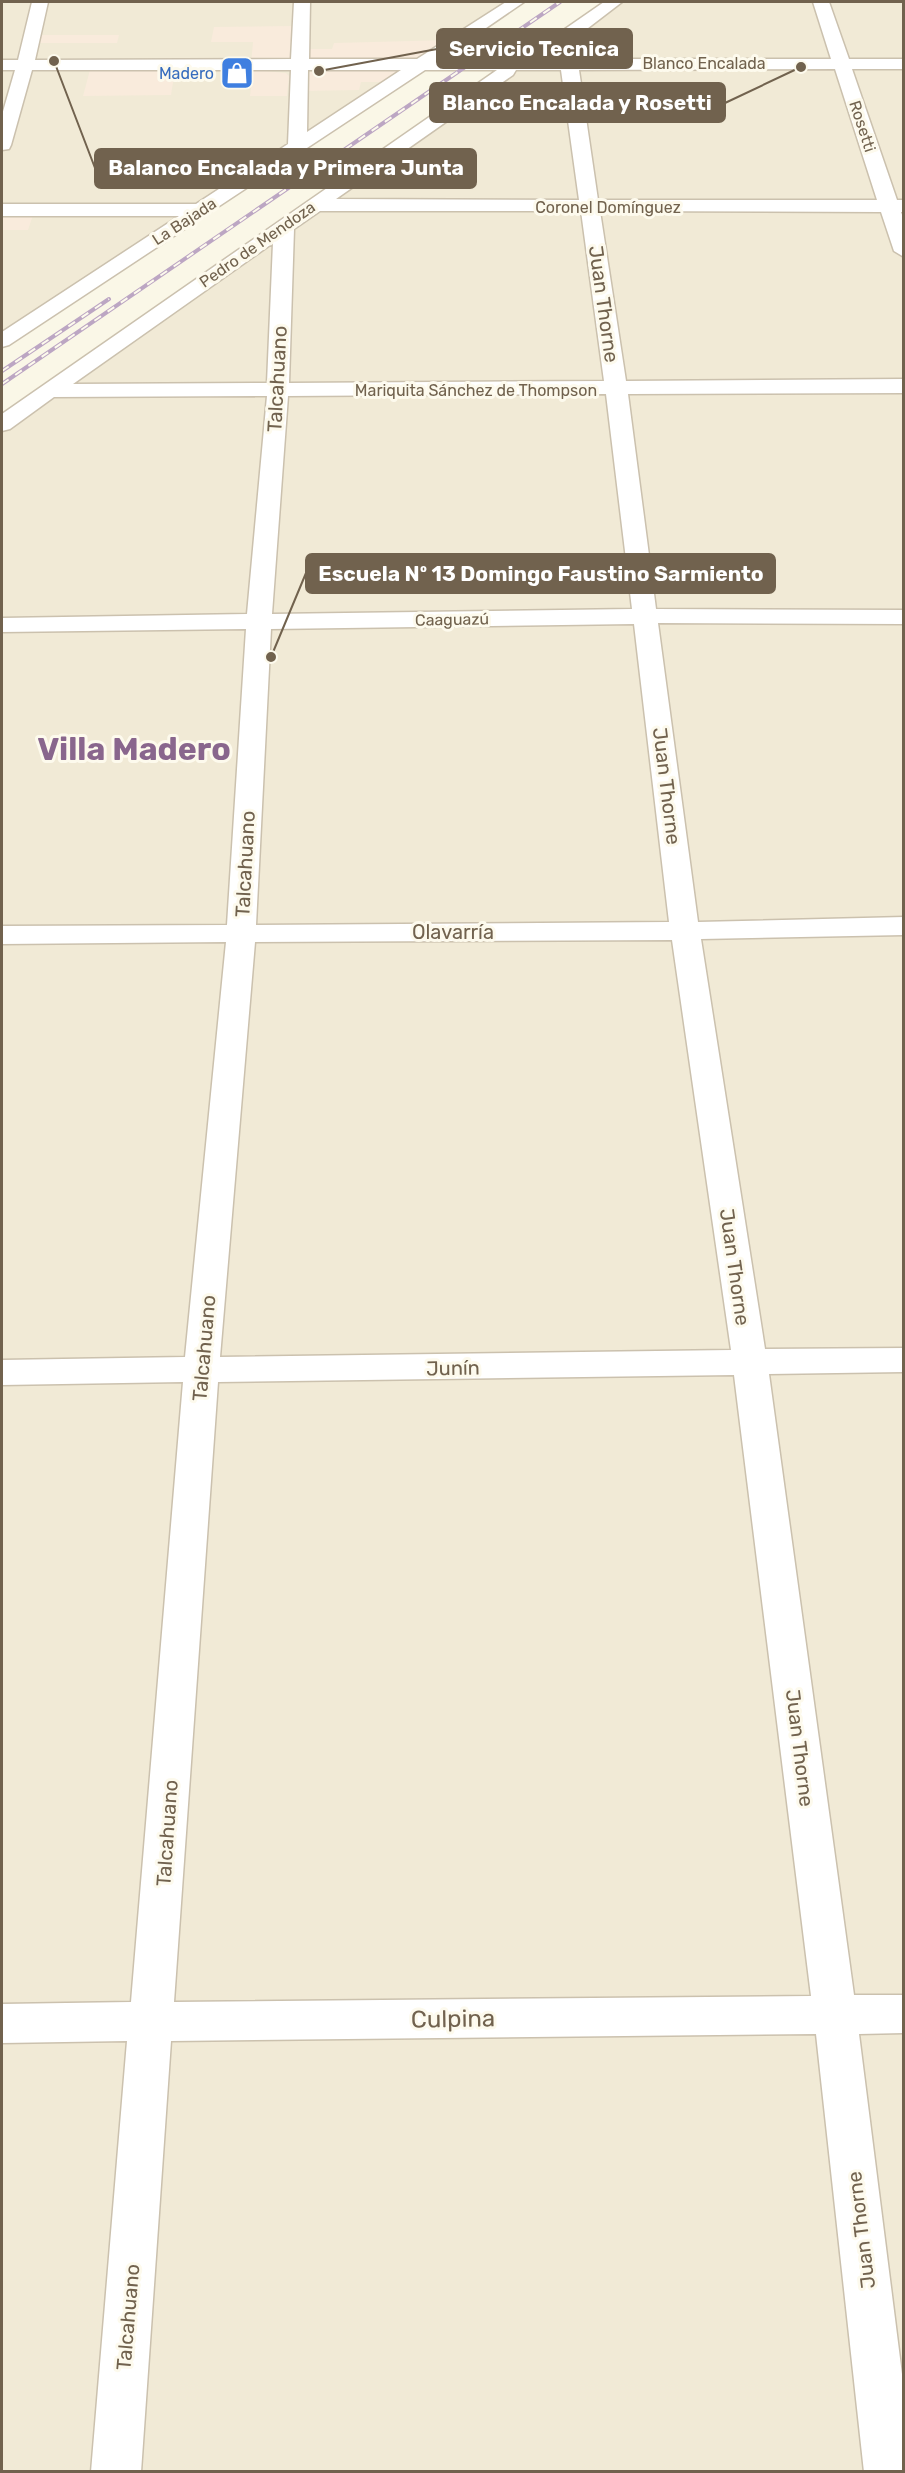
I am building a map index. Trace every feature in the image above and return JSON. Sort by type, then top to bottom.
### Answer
[{"type":"street","points":[[2,145],[40,2]]},
{"type":"street","points":[[297,145],[302,2]]},
{"type":"street","name":"La Bajada","points":[[2,341],[516,2]]},
{"type":"street","points":[[569,63],[571,33],[614,2]]},
{"type":"street","name":"Rosetti","points":[[821,2],[897,206],[903,251]]},
{"type":"street","name":"Pedro de Mendoza","points":[[2,424],[312,205],[507,71],[511,63]]},
{"type":"street","name":"Juan Thorne","points":[[569,63],[616,388],[685,931],[750,1364],[835,2014],[889,2472]]},
{"type":"street","name":"Blanco Encalada","points":[[2,65],[903,64]]},
{"type":"street","name":"Coronel Domínguez","points":[[312,205],[897,206]]},
{"type":"street","points":[[2,210],[203,210]]},
{"type":"street","name":"Talcahuano","points":[[116,2472],[201,1372],[242,934],[259,622],[278,391],[284,225]]},
{"type":"street","name":"Mariquita Sánchez de Thompson","points":[[48,391],[903,386]]},
{"type":"street","name":"Caaguazú","points":[[2,625],[646,616],[903,617]]},
{"type":"street","name":"Olavarría","points":[[2,935],[685,931],[903,926]]},
{"type":"street","name":"Junín","points":[[2,1372],[201,1372],[903,1360]]},
{"type":"street","name":"Culpina","points":[[2,2023],[903,2014]]},
{"type":"shaded area","points":[[2,2],[508,2],[2,333]]},
{"type":"shaded area","points":[[619,2],[903,2],[903,2471],[2,2471],[2,428],[295,219],[518,69],[580,67],[584,28],[596,16]]},
{"type":"shaded area","points":[[295,26],[291,60],[251,63],[253,42],[211,42],[214,27]]},
{"type":"shaded area","points":[[41,35],[119,35],[117,43],[38,43]]},
{"type":"shaded area","points":[[450,40],[420,59],[308,62],[307,49],[332,49],[334,43]]},
{"type":"shaded area","points":[[404,69],[389,82],[361,82],[359,90],[302,91],[307,73],[317,70]]},
{"type":"shaded area","points":[[90,70],[175,70],[171,95],[83,96]]},
{"type":"shaded area","points":[[253,70],[286,73],[289,76],[287,96],[250,96]]},
{"type":"shaded area","points":[[2,215],[33,215],[28,230],[2,230]]},
{"type":"railway","points":[[2,384],[560,2]]},
{"type":"railway","points":[[2,371],[109,299]]},
{"type":"place","name":"Balanco Encalada y Primera Junta","points":[[54,61]]},
{"type":"place","name":"Blanco Encalada y Rosetti","points":[[801,67]]},
{"type":"place","name":"Servicio Tecnica","points":[[319,71]]},
{"type":"place","name":"Madero","points":[[237,73]]},
{"type":"place","name":"Escuela Nº 13 Domingo Faustino Sarmiento","points":[[271,657]]},
{"type":"district","name":"Villa Madero","points":[[134,749]]}]
